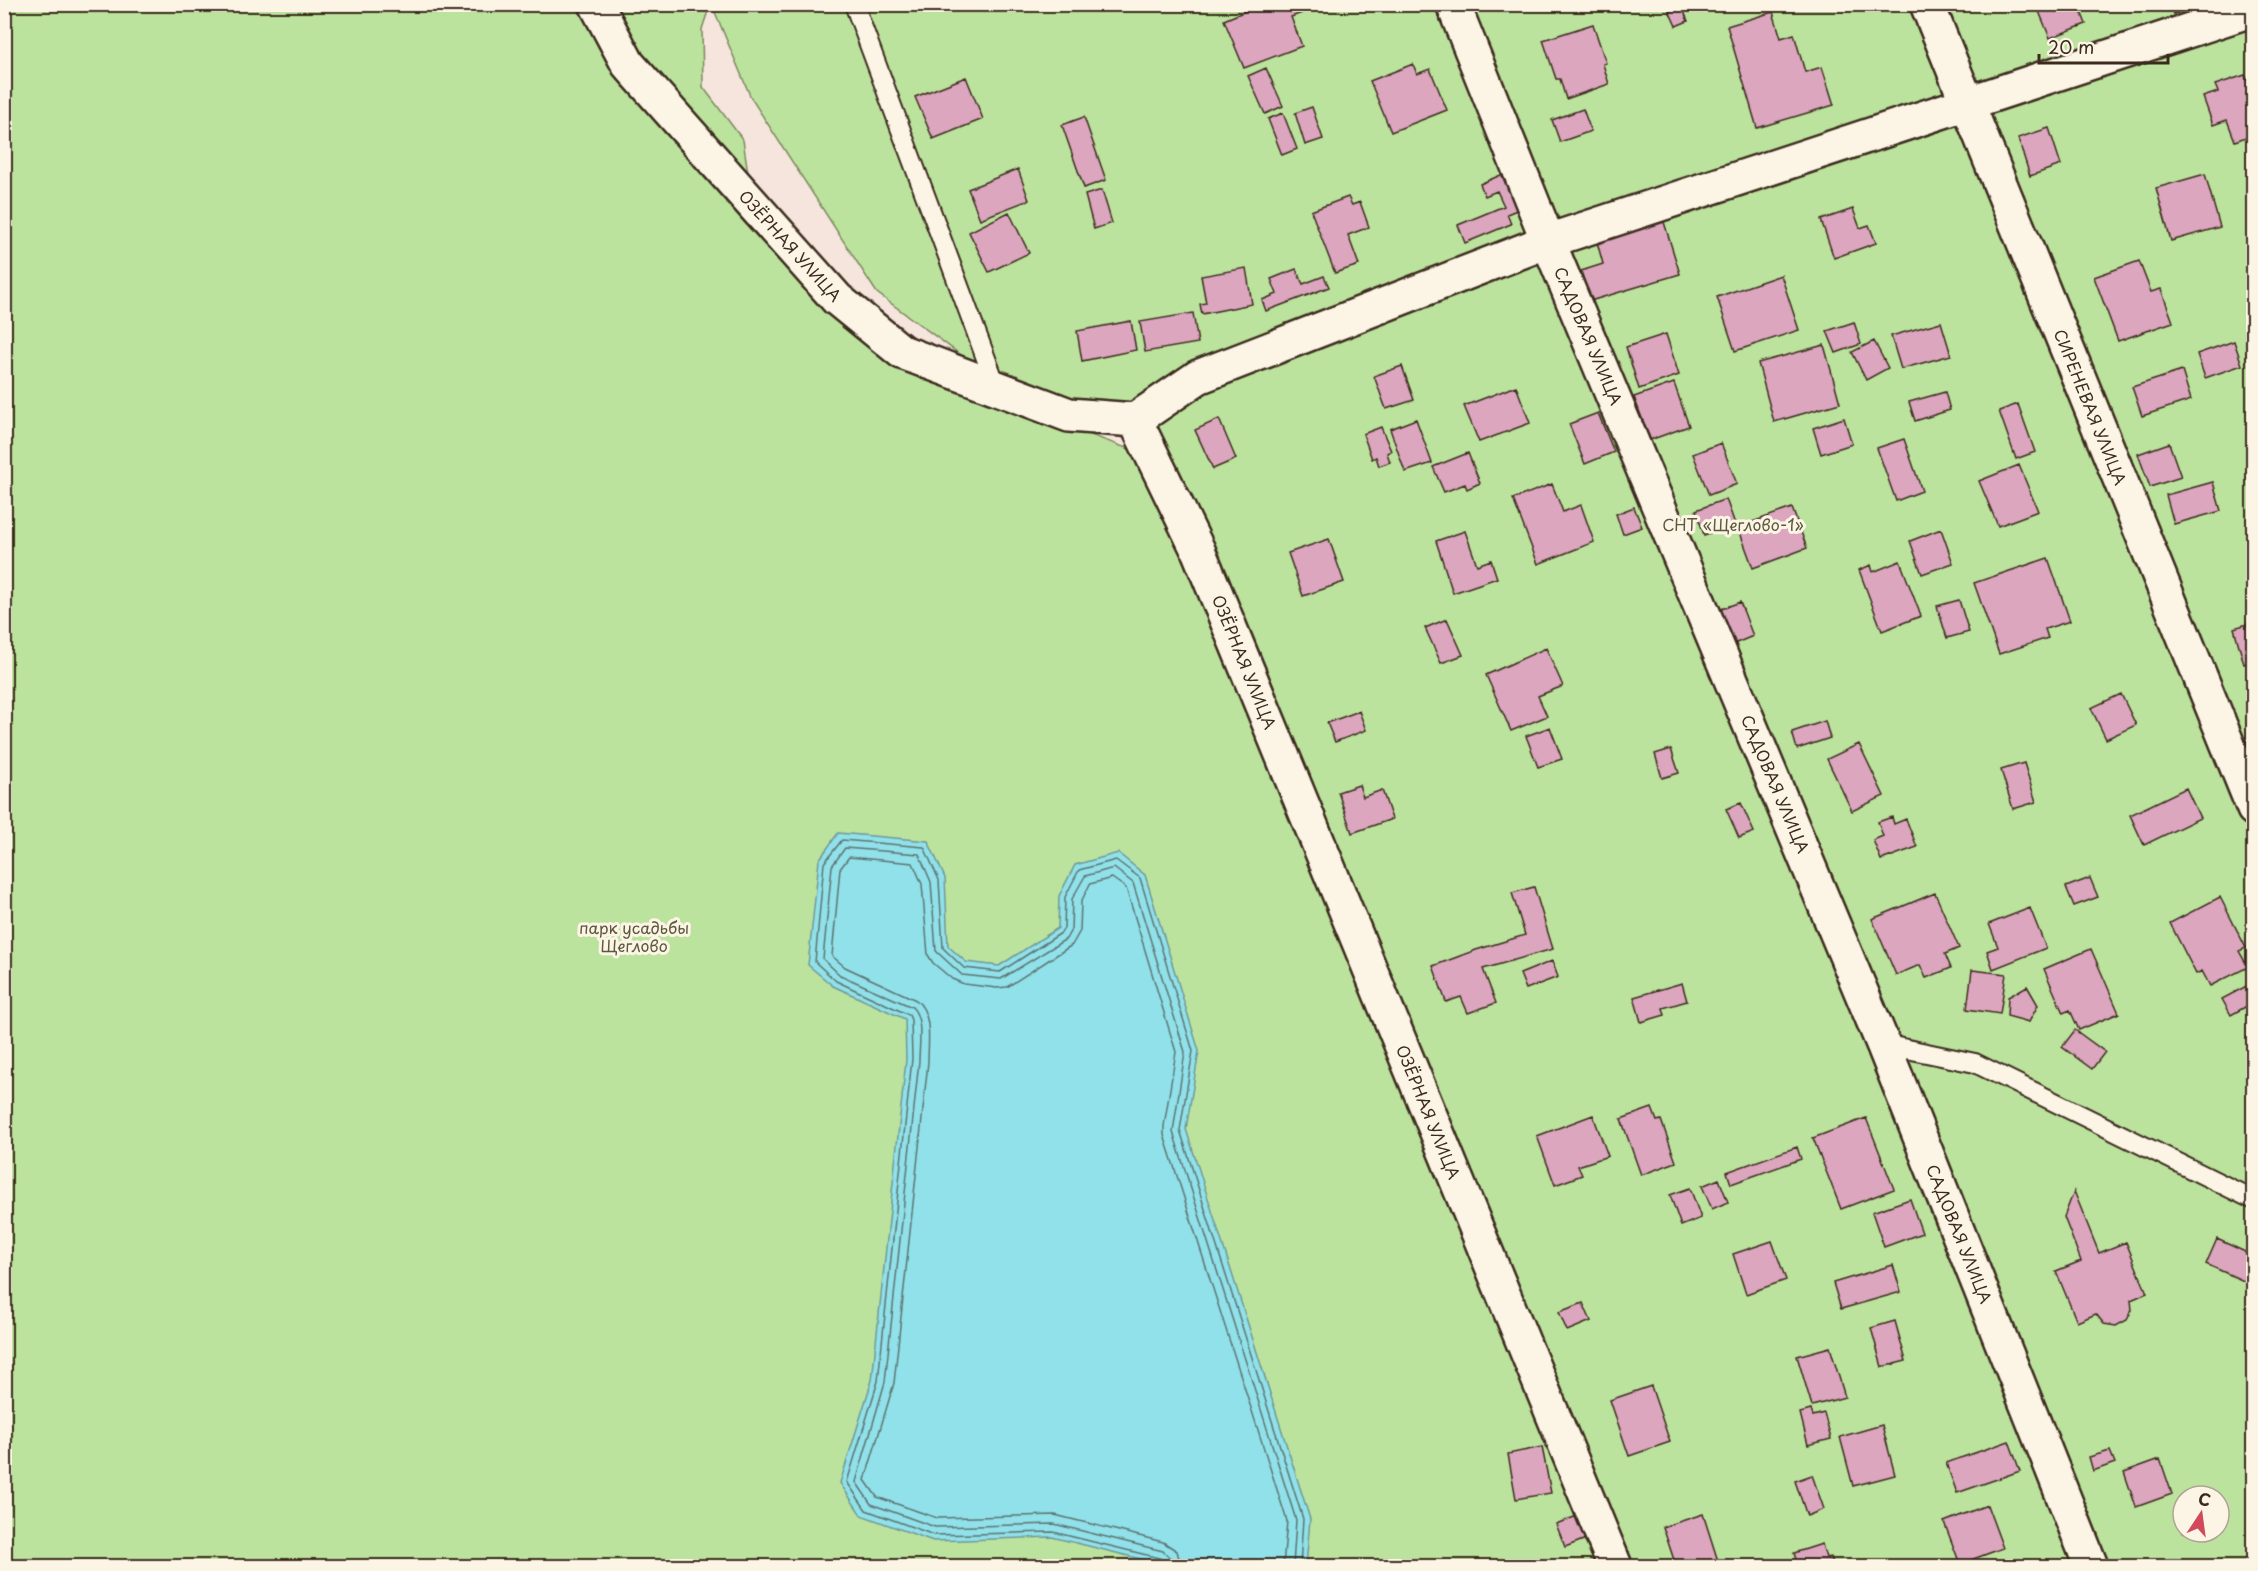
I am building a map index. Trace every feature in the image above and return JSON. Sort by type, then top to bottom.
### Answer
[{"type":"street","name":"ОЗЁРНАЯ УЛИЦА","points":[[596,4],[628,64],[837,299],[902,352],[1069,415],[1135,420],[1198,550],[1615,1566]]},
{"type":"street","name":"САДОВАЯ УЛИЦА","points":[[1453,4],[1548,241],[1883,1044],[2091,1566]]},
{"type":"street","name":"СИРЕНЕВАЯ УЛИЦА","points":[[1927,4],[2253,809]]},
{"type":"street","points":[[1135,420],[1198,377],[1548,241],[2253,9]]},
{"type":"lane","points":[[854,4],[997,388]]},
{"type":"lane","points":[[1883,1044],[1975,1063],[2253,1200]]},
{"type":"green space","points":[[5,5],[586,5],[896,364],[1137,452],[1115,423],[965,358],[877,293],[751,98],[712,5],[2253,5],[2253,1566],[5,1566]]},
{"type":"green space","points":[[612,5],[710,5],[702,29],[703,87],[743,140],[748,173],[646,68]]},
{"type":"water","points":[[838,833],[928,841],[945,878],[948,946],[966,962],[999,966],[1058,928],[1059,896],[1075,865],[1118,853],[1145,875],[1199,1051],[1186,1129],[1310,1519],[1306,1566],[1169,1566],[1052,1537],[933,1541],[861,1515],[840,1483],[872,1380],[906,1060],[905,1019],[833,986],[808,965],[819,860]]},
{"type":"building","points":[[1262,4],[1299,4],[1302,13],[1291,17],[1302,46],[1244,68],[1224,20]]},
{"type":"building","points":[[1666,4],[1681,4],[1688,21],[1676,26]]},
{"type":"building","points":[[2050,4],[2078,4],[2086,24],[2050,38],[2038,9]]},
{"type":"building","points":[[2171,4],[2204,4],[2174,14]]},
{"type":"building","points":[[1773,12],[1781,38],[1794,34],[1805,72],[1822,67],[1834,105],[1757,128],[1727,26]]},
{"type":"building","points":[[1593,24],[1606,63],[1603,64],[1609,84],[1566,99],[1560,79],[1556,79],[1543,40]]},
{"type":"building","points":[[1413,64],[1417,74],[1430,69],[1447,110],[1391,132],[1370,81]]},
{"type":"building","points":[[1266,68],[1283,106],[1265,114],[1248,76]]},
{"type":"building","points":[[2245,75],[2254,98],[2254,134],[2235,141],[2227,120],[2213,125],[2203,97],[2218,92],[2215,85]]},
{"type":"building","points":[[966,77],[983,119],[933,139],[915,97]]},
{"type":"building","points":[[1312,107],[1323,139],[1305,145],[1295,113]]},
{"type":"building","points":[[1583,109],[1591,131],[1560,142],[1552,120]]},
{"type":"building","points":[[1283,113],[1297,149],[1282,155],[1268,119]]},
{"type":"building","points":[[1084,117],[1106,180],[1084,188],[1062,125]]},
{"type":"building","points":[[2049,128],[2061,165],[2030,176],[2018,138]]},
{"type":"building","points":[[1018,169],[1029,200],[980,219],[968,189]]},
{"type":"building","points":[[1510,171],[1524,207],[1507,214],[1511,224],[1465,243],[1458,225],[1504,206],[1497,191],[1485,196],[1480,184]]},
{"type":"building","points":[[2205,174],[2220,227],[2171,241],[2156,188]]},
{"type":"building","points":[[1102,190],[1112,223],[1094,229],[1085,195]]},
{"type":"building","points":[[1348,197],[1352,205],[1360,202],[1369,227],[1348,235],[1359,265],[1335,273],[1311,211]]},
{"type":"building","points":[[1853,209],[1860,228],[1869,225],[1876,243],[1834,258],[1821,220]]},
{"type":"building","points":[[1009,212],[1029,253],[989,272],[969,232]]},
{"type":"building","points":[[1664,222],[1680,274],[1590,301],[1581,271],[1603,264],[1597,242]]},
{"type":"building","points":[[2139,261],[2151,292],[2161,289],[2173,322],[2118,341],[2094,277]]},
{"type":"building","points":[[1246,268],[1252,304],[1202,314],[1200,304],[1206,303],[1201,276]]},
{"type":"building","points":[[1296,269],[1303,284],[1324,276],[1329,287],[1266,311],[1262,300],[1277,294],[1271,279]]},
{"type":"building","points":[[1781,275],[1799,330],[1735,351],[1717,297]]},
{"type":"building","points":[[1193,313],[1198,343],[1145,352],[1140,322]]},
{"type":"building","points":[[1131,321],[1136,350],[1082,361],[1077,331]]},
{"type":"building","points":[[1854,322],[1861,344],[1836,353],[1827,331]]},
{"type":"building","points":[[1941,322],[1951,355],[1901,369],[1891,336]]},
{"type":"building","points":[[1666,334],[1679,375],[1639,389],[1626,347]]},
{"type":"building","points":[[1874,341],[1888,368],[1866,380],[1852,352]]},
{"type":"building","points":[[2234,341],[2242,365],[2205,378],[2197,354]]},
{"type":"building","points":[[1824,345],[1840,403],[1774,422],[1758,363]]},
{"type":"building","points":[[1402,366],[1414,400],[1386,409],[1374,376]]},
{"type":"building","points":[[2182,371],[2191,400],[2142,416],[2132,387]]},
{"type":"building","points":[[1674,383],[1689,426],[1650,440],[1634,397]]},
{"type":"building","points":[[1516,386],[1530,423],[1479,442],[1464,406]]},
{"type":"building","points":[[1945,392],[1950,410],[1915,421],[1909,402]]},
{"type":"building","points":[[2018,404],[2035,452],[2016,459],[1999,411]]},
{"type":"building","points":[[1598,413],[1614,452],[1585,464],[1569,424]]},
{"type":"building","points":[[1844,418],[1852,444],[1821,454],[1813,428]]},
{"type":"building","points":[[1219,419],[1236,459],[1213,469],[1195,430]]},
{"type":"building","points":[[1416,419],[1432,463],[1405,472],[1390,429]]},
{"type":"building","points":[[1381,427],[1391,451],[1387,453],[1390,462],[1379,466],[1376,457],[1372,459],[1363,434]]},
{"type":"building","points":[[1904,439],[1922,491],[1896,501],[1877,448]]},
{"type":"building","points":[[1721,443],[1737,484],[1709,495],[1693,454]]},
{"type":"building","points":[[2169,443],[2181,477],[2150,487],[2138,454]]},
{"type":"building","points":[[1468,453],[1480,483],[1467,489],[1465,484],[1444,492],[1433,467]]},
{"type":"building","points":[[2019,465],[2038,511],[1998,526],[1979,481]]},
{"type":"building","points":[[2213,482],[2221,511],[2174,524],[2166,495]]},
{"type":"building","points":[[1552,484],[1563,512],[1581,505],[1594,542],[1538,564],[1513,499]]},
{"type":"building","points":[[1726,499],[1735,524],[1704,535],[1696,510]]},
{"type":"building","points":[[1634,507],[1642,527],[1623,534],[1616,514]]},
{"type":"building","points":[[1792,508],[1807,548],[1753,568],[1738,527]]},
{"type":"building","points":[[1941,529],[1953,563],[1922,574],[1910,541]]},
{"type":"building","points":[[1465,531],[1477,565],[1491,560],[1497,578],[1453,593],[1436,541]]},
{"type":"building","points":[[1329,539],[1344,582],[1303,596],[1288,553]]},
{"type":"building","points":[[2048,558],[2070,621],[2045,629],[2048,638],[1999,654],[1974,583]]},
{"type":"building","points":[[1900,561],[1921,616],[1882,631],[1859,570],[1871,565],[1873,572]]},
{"type":"building","points":[[1959,600],[1969,632],[1947,638],[1937,606]]},
{"type":"building","points":[[1740,602],[1753,636],[1729,646],[1716,611]]},
{"type":"building","points":[[1447,619],[1463,655],[1441,663],[1425,628]]},
{"type":"building","points":[[2254,622],[2254,661],[2244,664],[2234,628]]},
{"type":"building","points":[[1546,648],[1563,686],[1538,696],[1547,716],[1511,731],[1486,675]]},
{"type":"building","points":[[2121,694],[2136,725],[2106,739],[2091,708]]},
{"type":"building","points":[[1359,711],[1366,730],[1335,742],[1327,723]]},
{"type":"building","points":[[1825,721],[1830,738],[1797,749],[1792,732]]},
{"type":"building","points":[[1550,727],[1562,759],[1538,767],[1526,736]]},
{"type":"building","points":[[1859,744],[1884,796],[1852,811],[1827,759]]},
{"type":"building","points":[[1671,749],[1679,773],[1662,778],[1655,754]]},
{"type":"building","points":[[2024,763],[2036,802],[2013,809],[2001,770]]},
{"type":"building","points":[[1359,785],[1363,797],[1382,790],[1392,819],[1352,833],[1338,792]]},
{"type":"building","points":[[2186,788],[2200,818],[2144,845],[2130,815]]},
{"type":"building","points":[[1741,803],[1754,832],[1739,838],[1726,809]]},
{"type":"building","points":[[1892,817],[1894,824],[1906,819],[1917,847],[1881,860],[1873,840],[1883,836],[1878,822]]},
{"type":"building","points":[[2090,878],[2098,897],[2074,906],[2066,887]]},
{"type":"building","points":[[1534,887],[1553,949],[1483,969],[1496,1003],[1468,1013],[1461,997],[1446,1002],[1433,966],[1525,935],[1512,893]]},
{"type":"building","points":[[1935,893],[1959,948],[1945,954],[1951,968],[1926,978],[1920,965],[1896,975],[1872,919]]},
{"type":"building","points":[[2220,897],[2246,948],[2239,951],[2248,967],[2210,986],[2202,971],[2196,974],[2170,923]]},
{"type":"building","points":[[2030,908],[2046,948],[1993,969],[1987,951],[1998,947],[1989,924]]},
{"type":"building","points":[[2091,949],[2119,1013],[2079,1030],[2070,1010],[2063,1013],[2044,969]]},
{"type":"building","points":[[1552,961],[1558,977],[1526,989],[1520,974]]},
{"type":"building","points":[[1972,970],[2006,974],[2000,1014],[1967,1009]]},
{"type":"building","points":[[2254,982],[2254,1002],[2231,1015],[2222,999]]},
{"type":"building","points":[[1682,983],[1687,1001],[1663,1008],[1665,1015],[1641,1022],[1634,997]]},
{"type":"building","points":[[2027,986],[2038,1005],[2029,1022],[2007,1016],[2008,997]]},
{"type":"building","points":[[2075,1030],[2105,1052],[2092,1069],[2062,1047]]},
{"type":"building","points":[[1652,1108],[1657,1121],[1661,1120],[1676,1162],[1641,1175],[1621,1119]]},
{"type":"building","points":[[1593,1115],[1608,1156],[1578,1166],[1582,1175],[1555,1185],[1537,1136]]},
{"type":"building","points":[[1866,1118],[1894,1189],[1841,1209],[1813,1138]]},
{"type":"building","points":[[1797,1147],[1801,1159],[1731,1184],[1727,1172]]},
{"type":"building","points":[[1719,1179],[1728,1202],[1712,1209],[1702,1186]]},
{"type":"building","points":[[1690,1188],[1701,1218],[1681,1226],[1670,1195]]},
{"type":"building","points":[[2074,1191],[2099,1253],[2126,1242],[2147,1293],[2131,1300],[2132,1310],[2127,1320],[2116,1326],[2104,1324],[2096,1314],[2077,1322],[2056,1271],[2081,1261],[2064,1217]]},
{"type":"building","points":[[1910,1199],[1922,1233],[1884,1247],[1872,1212]]},
{"type":"building","points":[[2217,1239],[2254,1256],[2254,1266],[2246,1282],[2206,1264]]},
{"type":"building","points":[[1772,1241],[1786,1280],[1746,1294],[1733,1254]]},
{"type":"building","points":[[1893,1265],[1901,1292],[1841,1309],[1833,1283]]},
{"type":"building","points":[[1583,1303],[1591,1321],[1567,1331],[1559,1312]]},
{"type":"building","points":[[1895,1321],[1906,1361],[1882,1367],[1871,1328]]},
{"type":"building","points":[[1830,1347],[1845,1397],[1812,1406],[1797,1356]]},
{"type":"building","points":[[1651,1386],[1670,1442],[1629,1456],[1610,1400]]},
{"type":"building","points":[[1811,1410],[1813,1416],[1824,1413],[1831,1439],[1808,1445],[1800,1413]]},
{"type":"building","points":[[1882,1425],[1895,1475],[1853,1486],[1840,1437]]},
{"type":"building","points":[[2009,1441],[2020,1471],[1957,1493],[1946,1463]]},
{"type":"building","points":[[1542,1447],[1551,1493],[1516,1499],[1508,1454]]},
{"type":"building","points":[[2110,1451],[2115,1463],[2093,1471],[2089,1457]]},
{"type":"building","points":[[2160,1459],[2171,1494],[2136,1507],[2124,1472]]},
{"type":"building","points":[[1812,1475],[1824,1509],[1807,1516],[1795,1481]]},
{"type":"building","points":[[1987,1505],[2003,1548],[1960,1564],[1944,1522]]},
{"type":"building","points":[[1703,1514],[1718,1561],[1699,1566],[1676,1566],[1663,1527]]},
{"type":"building","points":[[1577,1516],[1586,1539],[1565,1547],[1556,1524]]},
{"type":"building","points":[[1822,1544],[1826,1558],[1831,1557],[1834,1566],[1798,1566],[1794,1553]]},
{"type":"park label","name":"СНТ «Щеглово-1»","points":[[1733,525]]},
{"type":"park label","name":"парк усадьбы Щеглово","points":[[634,937]]}]
